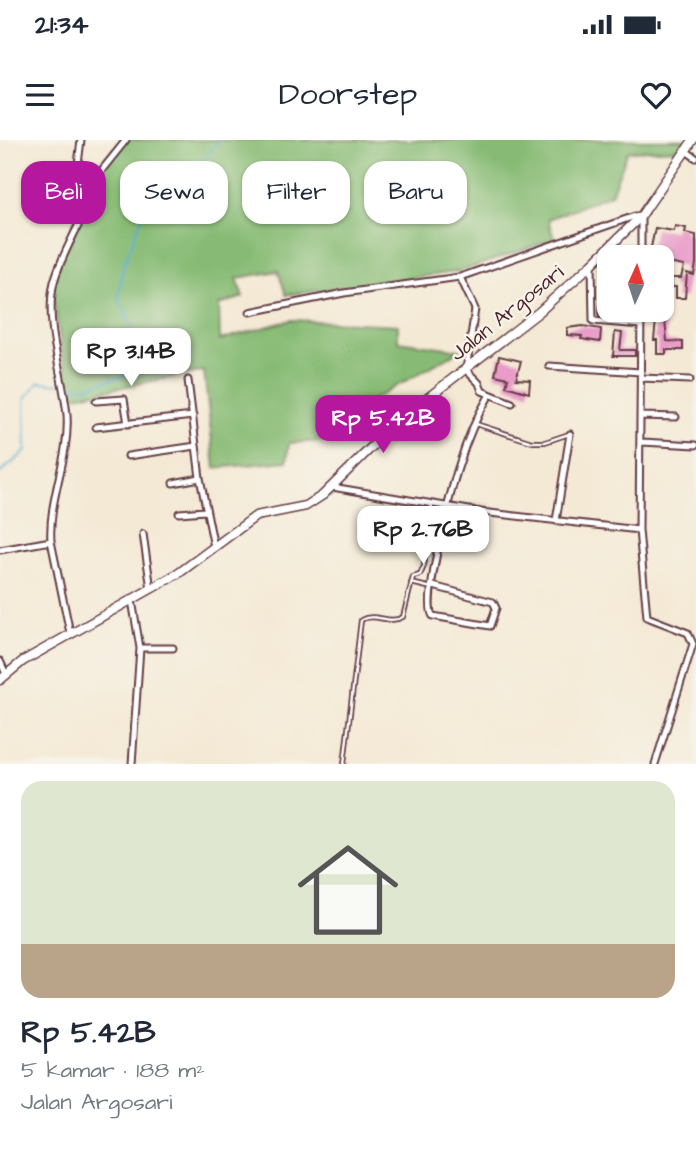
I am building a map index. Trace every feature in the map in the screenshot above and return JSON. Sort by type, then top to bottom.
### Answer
[{"type":"street","points":[[78,161],[81,140]]},
{"type":"street","points":[[106,165],[126,140]]},
{"type":"street","name":"Jalan Argosari","points":[[3,677],[70,633],[151,589],[256,516],[306,506],[331,487],[399,420],[539,312],[592,264],[641,216],[694,140]]},
{"type":"street","points":[[686,152],[696,158]]},
{"type":"street","points":[[250,312],[344,293],[460,277],[641,216],[641,245]]},
{"type":"street","points":[[70,633],[51,541],[55,495],[67,426],[52,312],[54,283],[80,224]]},
{"type":"street","points":[[592,264],[593,321],[640,325]]},
{"type":"street","points":[[460,277],[475,309],[466,370],[489,396],[512,403]]},
{"type":"street","points":[[640,322],[642,442],[639,530],[647,617],[688,634],[693,644],[655,764]]},
{"type":"street","points":[[549,366],[690,380]]},
{"type":"street","points":[[188,380],[205,511],[214,547]]},
{"type":"street","points":[[432,587],[493,602],[496,608],[490,626],[430,615],[432,587],[445,506],[489,396]]},
{"type":"street","points":[[96,401],[124,399],[128,424]]},
{"type":"street","points":[[96,427],[192,416]]},
{"type":"street","points":[[642,416],[676,417]]},
{"type":"street","points":[[556,521],[570,434]]},
{"type":"street","points":[[642,442],[696,445]]},
{"type":"street","points":[[128,456],[196,446]]},
{"type":"street","points":[[173,482],[200,478]]},
{"type":"street","points":[[331,487],[445,506],[639,530]]},
{"type":"street","points":[[179,513],[205,511]]},
{"type":"street","points":[[143,534],[151,589]]},
{"type":"street","points":[[0,550],[51,541]]},
{"type":"street","points":[[132,600],[140,649],[132,764]]},
{"type":"street","points":[[140,649],[173,648]]},
{"type":"street","points":[[0,661],[3,677]]},
{"type":"lane","points":[[476,424],[532,442],[570,434]]},
{"type":"lane","points":[[344,764],[360,620],[373,616],[399,620],[402,617],[411,583],[424,566],[432,504]]},
{"type":"lane","points":[[411,583],[432,587]]},
{"type":"green space","points":[[124,140],[685,140],[680,149],[628,151],[611,194],[548,219],[554,239],[462,271],[286,295],[278,271],[237,278],[243,297],[219,305],[220,340],[291,320],[398,325],[398,341],[460,350],[367,403],[347,440],[289,443],[287,461],[215,468],[204,371],[70,397],[50,279],[73,224],[106,224],[106,161],[102,161]]},
{"type":"building","points":[[675,226],[686,228],[685,233],[696,235],[696,264],[694,275],[687,273],[685,298],[676,298],[674,278],[681,278],[684,266],[674,264],[674,245],[651,245],[655,228],[674,231]]},
{"type":"building","points":[[656,322],[665,322],[667,341],[683,342],[683,350],[666,350],[666,354],[657,354],[657,340],[654,340]]},
{"type":"building","points":[[583,326],[601,329],[600,342],[581,339],[582,336],[567,335],[567,328]]},
{"type":"building","points":[[615,332],[622,333],[620,350],[635,350],[635,356],[613,356]]},
{"type":"building","points":[[499,356],[521,361],[516,379],[530,380],[529,393],[506,386],[508,378],[495,375]]},
{"type":"waterway","points":[[65,385],[85,387],[138,372],[140,346],[118,297],[123,267],[155,183],[169,167],[201,163],[219,140]]},
{"type":"waterway","points":[[0,473],[26,451],[25,399],[39,382],[59,384]]}]
